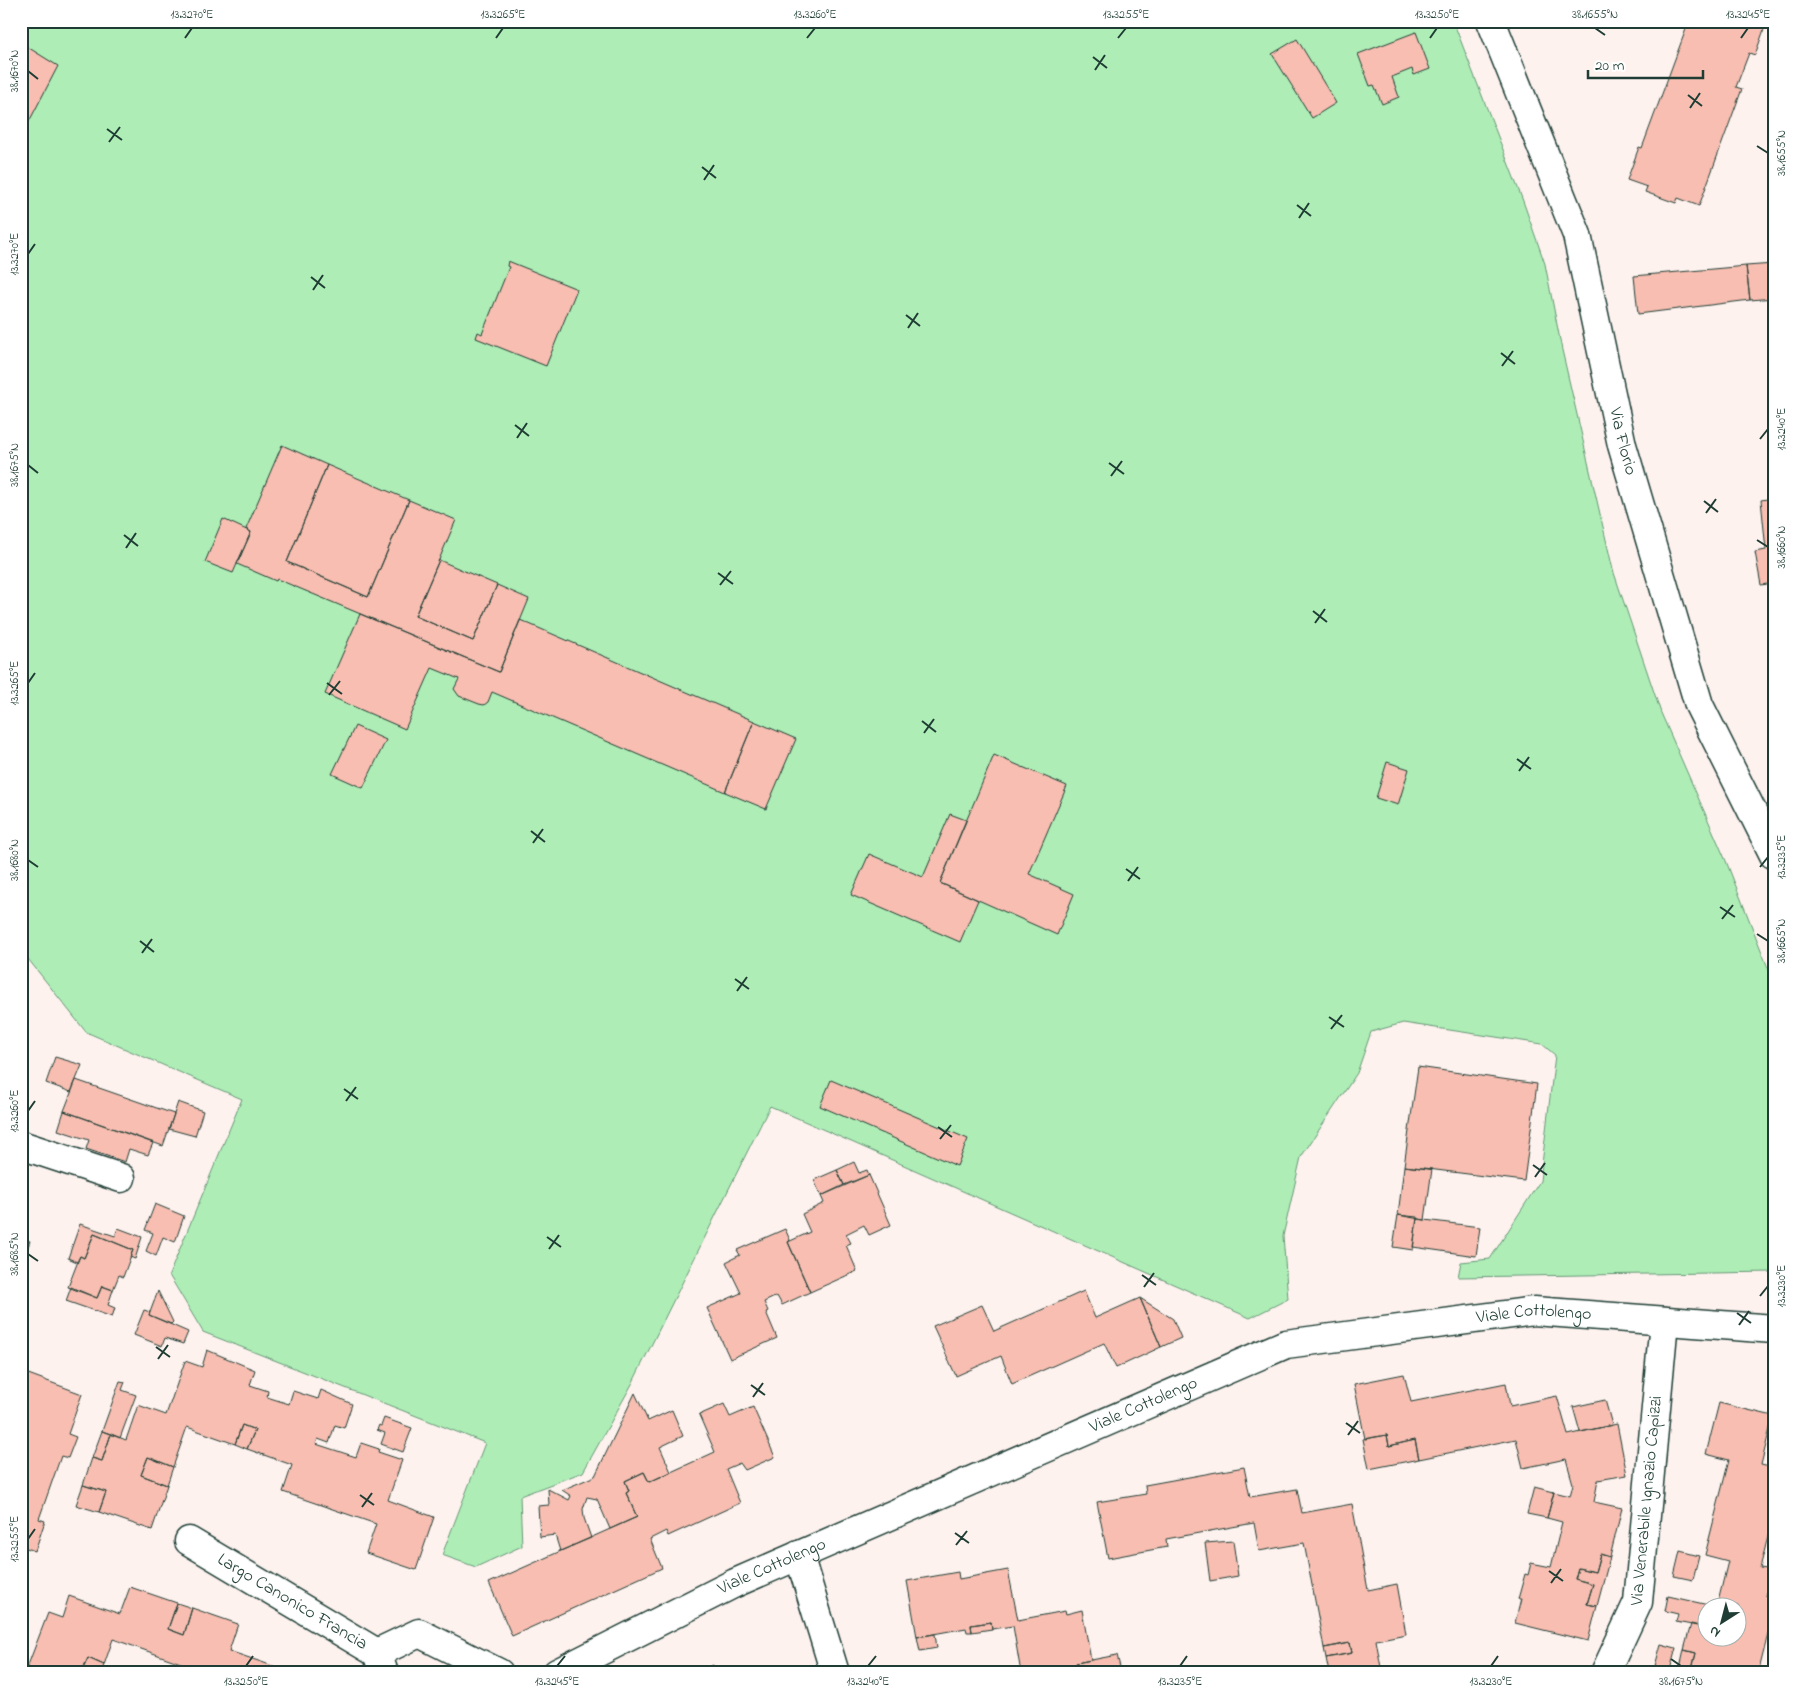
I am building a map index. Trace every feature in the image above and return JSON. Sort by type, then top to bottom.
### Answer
[{"type":"street","name":"Via Florio","points":[[1491,21],[1577,236],[1622,445],[1700,705],[1774,855]]},
{"type":"street","points":[[21,1145],[122,1178]]},
{"type":"street","name":"Viale Cottolengo","points":[[557,1673],[735,1583],[1286,1344],[1534,1311],[1774,1329]]},
{"type":"street","name":"Via Venerabile Ignazio Capizzi","points":[[1605,1673],[1638,1602],[1664,1321]]},
{"type":"street","name":"Largo Canonico Francia","points":[[189,1541],[381,1663]]},
{"type":"street","points":[[799,1555],[835,1673]]},
{"type":"street","points":[[381,1663],[419,1633],[499,1673]]},
{"type":"green space","points":[[21,21],[1453,21],[1523,201],[1545,264],[1562,350],[1613,570],[1661,713],[1726,861],[1774,983],[1774,1272],[1458,1277],[1461,1262],[1490,1259],[1540,1181],[1555,1055],[1542,1044],[1403,1023],[1371,1032],[1357,1073],[1301,1157],[1283,1236],[1288,1299],[1250,1318],[770,1106],[632,1384],[583,1472],[520,1496],[522,1546],[476,1567],[442,1555],[485,1443],[203,1332],[169,1275],[242,1099],[86,1032],[21,950]]},
{"type":"building","points":[[1689,21],[1767,21],[1755,55],[1749,53],[1736,87],[1742,89],[1699,206],[1678,198],[1676,203],[1645,192],[1647,187],[1627,180],[1639,147],[1642,148]]},
{"type":"building","points":[[1416,32],[1430,69],[1414,75],[1412,69],[1392,77],[1399,97],[1382,104],[1374,85],[1370,86],[1358,54]]},
{"type":"building","points":[[1297,39],[1336,103],[1312,118],[1272,54]]},
{"type":"building","points":[[21,43],[58,66],[21,137]]},
{"type":"building","points":[[508,261],[577,289],[546,366],[476,338],[478,332],[482,334],[509,267],[507,266]]},
{"type":"building","points":[[1774,264],[1774,298],[1750,300],[1746,266]]},
{"type":"building","points":[[1746,266],[1750,300],[1638,314],[1634,276]]},
{"type":"building","points":[[282,445],[327,465],[287,562],[368,597],[409,500],[456,520],[415,616],[473,641],[497,585],[529,599],[499,672],[237,564],[251,532],[246,529]]},
{"type":"building","points":[[327,465],[409,500],[368,597],[287,562]]},
{"type":"building","points":[[1774,498],[1774,583],[1761,585],[1755,552],[1766,550],[1761,500]]},
{"type":"building","points":[[223,519],[251,532],[233,573],[205,562]]},
{"type":"building","points":[[439,560],[497,585],[473,641],[415,616]]},
{"type":"building","points":[[360,614],[499,672],[520,620],[754,721],[725,792],[492,692],[488,702],[484,705],[459,696],[454,689],[459,679],[432,668],[405,729],[325,694]]},
{"type":"building","points":[[754,721],[796,739],[766,809],[725,792]]},
{"type":"building","points":[[355,726],[386,740],[363,788],[332,774]]},
{"type":"building","points":[[994,755],[1067,786],[1029,874],[1074,894],[1057,935],[940,883]]},
{"type":"building","points":[[1387,762],[1409,769],[1398,805],[1376,798]]},
{"type":"building","points":[[950,814],[966,820],[940,883],[978,900],[960,942],[851,895],[869,854],[923,877]]},
{"type":"building","points":[[55,1057],[82,1065],[71,1092],[46,1083]]},
{"type":"building","points":[[1418,1067],[1537,1084],[1524,1181],[1404,1166]]},
{"type":"building","points":[[76,1080],[174,1114],[163,1146],[64,1111]]},
{"type":"building","points":[[831,1080],[968,1139],[957,1166],[820,1106]]},
{"type":"building","points":[[178,1102],[203,1111],[195,1136],[169,1129]]},
{"type":"building","points":[[64,1111],[153,1143],[148,1155],[129,1149],[125,1162],[86,1149],[89,1140],[58,1130]]},
{"type":"building","points":[[854,1162],[859,1173],[867,1170],[869,1175],[844,1185],[837,1170]]},
{"type":"building","points":[[1404,1166],[1432,1169],[1425,1220],[1398,1215]]},
{"type":"building","points":[[837,1170],[844,1185],[821,1196],[814,1180]]},
{"type":"building","points":[[869,1175],[891,1225],[869,1235],[864,1225],[846,1234],[851,1243],[846,1245],[857,1271],[810,1292],[788,1242],[810,1232],[802,1214],[824,1203],[821,1196]]},
{"type":"building","points":[[155,1204],[184,1216],[175,1242],[163,1237],[156,1256],[146,1251],[153,1233],[145,1230]]},
{"type":"building","points":[[1398,1215],[1417,1217],[1413,1250],[1393,1247]]},
{"type":"building","points":[[1417,1219],[1480,1227],[1476,1256],[1413,1247]]},
{"type":"building","points":[[80,1224],[115,1236],[118,1228],[142,1237],[135,1259],[130,1257],[133,1250],[94,1234],[84,1258],[80,1256],[77,1262],[68,1258]]},
{"type":"building","points":[[785,1229],[790,1240],[788,1242],[810,1292],[782,1305],[777,1296],[764,1302],[768,1311],[766,1312],[777,1338],[730,1359],[707,1308],[741,1293],[726,1262],[740,1255],[737,1250]]},
{"type":"building","points":[[94,1234],[133,1250],[123,1277],[119,1275],[113,1290],[102,1286],[97,1298],[68,1287],[80,1256],[84,1258]]},
{"type":"building","points":[[21,1238],[30,1241],[22,1264],[21,1264]]},
{"type":"building","points":[[102,1286],[113,1290],[108,1305],[115,1308],[112,1317],[66,1301],[71,1287],[97,1298]]},
{"type":"building","points":[[158,1291],[173,1322],[171,1324],[149,1315]]},
{"type":"building","points":[[1084,1291],[1095,1318],[1140,1298],[1161,1347],[1116,1368],[1104,1343],[1012,1384],[1001,1356],[956,1376],[933,1326],[982,1305],[994,1331]]},
{"type":"building","points":[[1140,1298],[1173,1319],[1181,1338],[1161,1347]]},
{"type":"building","points":[[144,1310],[150,1312],[149,1315],[188,1332],[183,1344],[165,1338],[162,1346],[134,1335]]},
{"type":"building","points":[[207,1350],[255,1370],[250,1385],[268,1391],[267,1397],[289,1404],[293,1391],[318,1399],[321,1390],[352,1404],[344,1428],[335,1425],[329,1443],[318,1439],[316,1444],[356,1457],[361,1443],[379,1449],[378,1452],[402,1460],[388,1500],[434,1517],[416,1570],[366,1553],[376,1524],[283,1492],[292,1465],[247,1449],[255,1430],[242,1425],[235,1444],[187,1427],[173,1467],[148,1457],[141,1475],[167,1485],[152,1530],[99,1512],[106,1492],[83,1485],[92,1458],[102,1461],[111,1434],[126,1440],[138,1405],[166,1415],[185,1361],[202,1367]]},
{"type":"building","points":[[23,1372],[82,1394],[68,1434],[76,1437],[68,1458],[61,1456],[39,1519],[45,1521],[35,1551],[21,1546],[21,1377]]},
{"type":"building","points":[[1404,1374],[1411,1402],[1506,1383],[1510,1406],[1557,1396],[1568,1435],[1617,1424],[1627,1475],[1598,1480],[1594,1502],[1622,1508],[1610,1557],[1600,1554],[1595,1572],[1578,1568],[1575,1579],[1593,1584],[1587,1604],[1597,1606],[1588,1641],[1515,1623],[1521,1599],[1518,1599],[1525,1574],[1528,1575],[1531,1563],[1551,1567],[1562,1522],[1547,1518],[1554,1492],[1570,1496],[1573,1484],[1566,1459],[1523,1468],[1516,1439],[1419,1459],[1415,1440],[1389,1446],[1387,1435],[1365,1439],[1354,1384]]},
{"type":"building","points":[[120,1381],[125,1382],[122,1390],[136,1395],[120,1438],[102,1431]]},
{"type":"building","points":[[635,1393],[648,1421],[672,1410],[683,1436],[660,1447],[671,1472],[649,1482],[644,1472],[625,1481],[629,1491],[626,1493],[637,1517],[610,1529],[597,1499],[587,1497],[583,1509],[591,1538],[560,1551],[555,1535],[540,1537],[538,1506],[549,1505],[548,1489],[569,1500],[571,1496],[562,1490],[595,1476]]},
{"type":"building","points":[[1605,1400],[1612,1425],[1580,1432],[1573,1407]]},
{"type":"building","points":[[1719,1403],[1773,1416],[1761,1465],[1774,1468],[1767,1493],[1774,1495],[1774,1513],[1760,1568],[1773,1570],[1766,1596],[1774,1599],[1774,1610],[1759,1670],[1772,1673],[1691,1673],[1696,1653],[1684,1650],[1691,1624],[1698,1626],[1698,1646],[1748,1646],[1748,1596],[1719,1596],[1728,1561],[1705,1555],[1729,1460],[1706,1454]]},
{"type":"building","points":[[724,1404],[730,1417],[753,1407],[775,1457],[745,1470],[740,1463],[726,1469],[740,1503],[668,1536],[666,1531],[650,1539],[662,1568],[512,1636],[489,1583],[637,1517],[626,1493],[629,1491],[625,1481],[644,1472],[649,1482],[715,1452],[699,1415]]},
{"type":"building","points":[[384,1418],[412,1428],[403,1452],[381,1444],[385,1433],[377,1430]]},
{"type":"building","points":[[242,1425],[255,1430],[247,1449],[235,1444]]},
{"type":"building","points":[[102,1431],[111,1434],[102,1461],[92,1458]]},
{"type":"building","points":[[1387,1435],[1389,1446],[1415,1440],[1419,1459],[1369,1469],[1363,1439]]},
{"type":"building","points":[[148,1457],[173,1467],[167,1485],[141,1475]]},
{"type":"building","points":[[1244,1467],[1250,1497],[1297,1489],[1302,1513],[1352,1504],[1368,1590],[1397,1584],[1406,1634],[1376,1640],[1382,1673],[1329,1673],[1326,1658],[1352,1653],[1350,1643],[1324,1648],[1304,1543],[1259,1551],[1254,1523],[1166,1539],[1167,1547],[1108,1558],[1097,1502],[1146,1494],[1145,1485]]},
{"type":"building","points":[[1774,1470],[1774,1495],[1767,1493]]},
{"type":"building","points":[[83,1485],[106,1492],[99,1512],[76,1505]]},
{"type":"building","points":[[1534,1487],[1554,1492],[1547,1518],[1527,1514]]},
{"type":"building","points":[[1233,1541],[1238,1576],[1210,1581],[1205,1543]]},
{"type":"building","points":[[1680,1551],[1699,1556],[1693,1580],[1674,1576]]},
{"type":"building","points":[[1600,1554],[1610,1557],[1597,1606],[1587,1604],[1593,1584],[1575,1579],[1578,1568],[1595,1572]]},
{"type":"building","points":[[1008,1570],[1018,1620],[1065,1611],[1066,1614],[1082,1610],[1091,1660],[1076,1663],[1078,1673],[1021,1673],[1013,1626],[992,1629],[991,1622],[971,1625],[972,1632],[967,1632],[966,1628],[917,1637],[907,1581],[958,1572],[959,1579]]},
{"type":"building","points":[[1774,1571],[1774,1599],[1766,1596]]},
{"type":"building","points":[[130,1587],[177,1603],[168,1629],[184,1635],[192,1608],[238,1624],[229,1651],[276,1667],[273,1673],[209,1673],[113,1639],[104,1665],[88,1658],[82,1671],[86,1673],[25,1673],[48,1613],[62,1618],[69,1596],[120,1614]]},
{"type":"building","points":[[1668,1596],[1698,1603],[1698,1626],[1676,1622],[1678,1614],[1665,1611]]},
{"type":"building","points":[[177,1603],[192,1608],[184,1635],[168,1629]]},
{"type":"building","points":[[991,1622],[992,1629],[972,1632],[971,1625]]},
{"type":"building","points":[[935,1634],[937,1648],[920,1651],[917,1637]]},
{"type":"building","points":[[1350,1643],[1352,1653],[1326,1658],[1324,1648]]},
{"type":"building","points":[[1661,1644],[1676,1648],[1670,1670],[1655,1666]]},
{"type":"building","points":[[1684,1650],[1696,1653],[1691,1673],[1679,1673]]},
{"type":"building","points":[[1117,1655],[1120,1667],[1090,1673],[1078,1673],[1076,1663]]},
{"type":"building","points":[[88,1658],[104,1665],[101,1673],[86,1673],[82,1671]]},
{"type":"building","points":[[713,1665],[716,1673],[696,1673]]},
{"type":"building","points":[[276,1667],[289,1672],[273,1673]]}]
